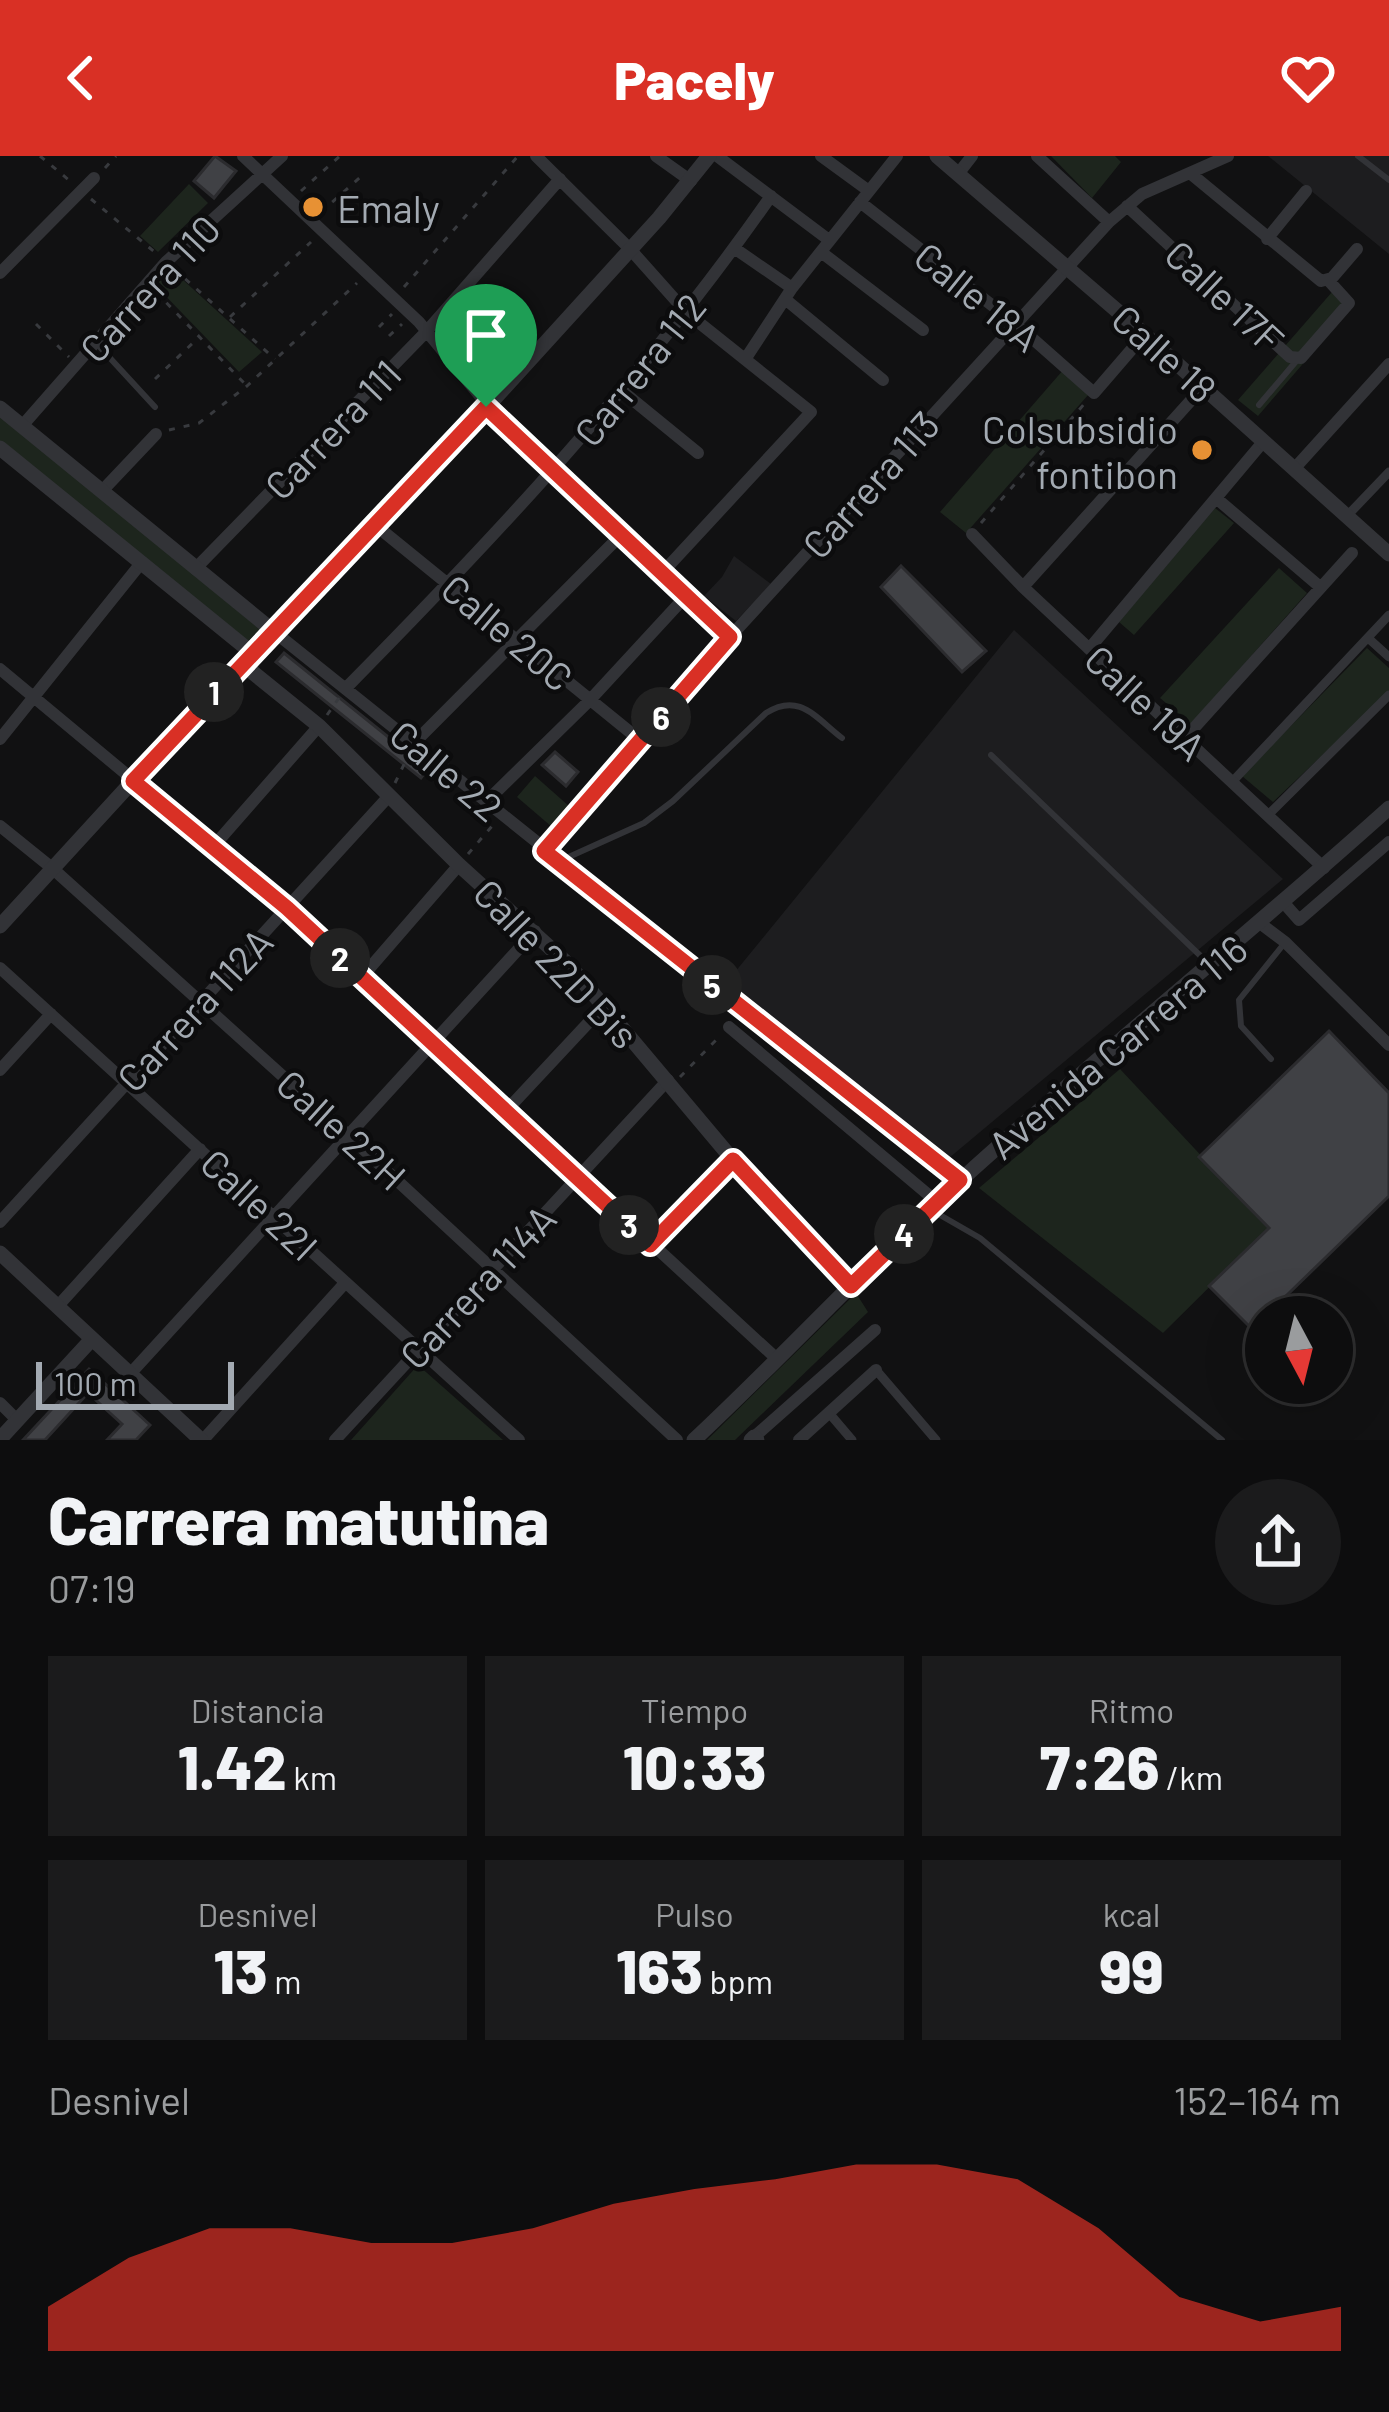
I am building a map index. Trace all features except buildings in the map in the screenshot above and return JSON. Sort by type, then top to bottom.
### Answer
[{"type":"street","points":[[243,156],[403,306],[486,407],[730,637]]},
{"type":"street","name":"Carrera 110","points":[[22,425],[146,282],[282,156]]},
{"type":"street","points":[[656,156],[691,181]]},
{"type":"street","points":[[0,926],[272,630],[486,407],[713,156],[771,196],[923,330]]},
{"type":"street","name":"Calle 18A","points":[[821,156],[1094,393]]},
{"type":"street","points":[[746,358],[788,294],[897,156]]},
{"type":"street","name":"Calle 18","points":[[937,156],[1389,554]]},
{"type":"street","points":[[958,174],[973,156]]},
{"type":"street","points":[[1037,156],[1108,222]]},
{"type":"street","name":"Carrera 113","points":[[544,851],[730,637],[1108,222],[1160,185],[1228,156]]},
{"type":"street","points":[[543,158],[687,313],[811,412],[662,573]]},
{"type":"street","points":[[1190,173],[1321,281],[1328,281],[1357,249]]},
{"type":"street","points":[[1,271],[94,178]]},
{"type":"street","name":"Carrera 111","points":[[195,568],[426,332],[560,179]]},
{"type":"street","points":[[1267,238],[1306,191]]},
{"type":"street","name":"Carrera 112","points":[[346,688],[554,471],[687,313],[771,196]]},
{"type":"street","name":"Calle 17F","points":[[1126,206],[1290,357],[1298,359],[1349,303],[1328,281]]},
{"type":"street","points":[[734,248],[883,380]]},
{"type":"street","points":[[1094,393],[1144,335]]},
{"type":"street","points":[[1294,469],[1389,364]]},
{"type":"street","points":[[1023,587],[1203,388]]},
{"type":"street","points":[[622,391],[698,453]]},
{"type":"street","points":[[0,408],[272,630]]},
{"type":"street","points":[[102,491],[156,434]]},
{"type":"street","points":[[1089,649],[1263,442]]},
{"type":"street","name":"Calle 22D Bis","points":[[0,448],[142,562],[319,726],[459,865],[536,931],[733,1160],[851,1286]]},
{"type":"street","points":[[1347,516],[1389,472]]},
{"type":"street","points":[[1216,498],[1319,586]]},
{"type":"street","name":"Calle 20C","points":[[374,524],[641,741]]},
{"type":"street","name":"Calle 19A","points":[[972,534],[1324,868]]},
{"type":"street","points":[[414,742],[621,535]]},
{"type":"street","points":[[1185,738],[1352,553]]},
{"type":"street","points":[[0,739],[142,562]]},
{"type":"street","points":[[486,802],[686,596]]},
{"type":"street","points":[[1232,782],[1389,615]]},
{"type":"street","name":"Calle 22","points":[[272,630],[960,1180]]},
{"type":"street","points":[[1368,638],[1389,657]]},
{"type":"street","points":[[0,669],[287,908],[777,1358]]},
{"type":"street","points":[[1268,815],[1389,695]]},
{"type":"street","points":[[212,848],[319,726]]},
{"type":"street","name":"Carrera 112A","points":[[0,1222],[388,796]]},
{"type":"street","name":"Avenida Carrera 116","points":[[694,1440],[960,1180],[1144,1018],[1261,924],[1389,808]]},
{"type":"street","name":"Calle 22H","points":[[0,826],[348,1135],[676,1440]]},
{"type":"street","points":[[1284,903],[1299,920],[1389,842]]},
{"type":"street","points":[[361,978],[459,865]]},
{"type":"street","points":[[1261,924],[1286,942],[1389,1045]]},
{"type":"street","points":[[130,1374],[536,931]]},
{"type":"street","name":"Calle 22I","points":[[0,968],[519,1440]]},
{"type":"street","points":[[506,1112],[604,1006]]},
{"type":"street","points":[[0,1070],[51,1014]]},
{"type":"street","points":[[729,1027],[933,1206]]},
{"type":"street","name":"Carrera 114A","points":[[335,1440],[670,1082]]},
{"type":"street","points":[[57,1306],[200,1149]]},
{"type":"street","points":[[650,1245],[733,1160]]},
{"type":"street","points":[[0,1253],[202,1440],[345,1283]]},
{"type":"street","points":[[754,1439],[875,1330]]},
{"type":"street","points":[[0,1438],[92,1340]]},
{"type":"street","points":[[800,1440],[876,1370],[936,1440]]},
{"type":"street","points":[[0,1403],[17,1420]]},
{"type":"street","points":[[829,1413],[852,1440]]},
{"type":"lane","points":[[1358,156],[1389,180]]},
{"type":"lane","points":[[95,343],[155,407]]},
{"type":"lane","points":[[1259,405],[1298,359]]},
{"type":"lane","points":[[557,862],[644,823],[782,703],[795,703],[842,738]]},
{"type":"lane","points":[[991,755],[1210,965]]},
{"type":"lane","points":[[1271,1059],[1241,1026],[1239,1000],[1286,942]]},
{"type":"lane","points":[[933,1206],[980,1238],[1222,1440]]},
{"type":"path","points":[[40,156],[275,359]]},
{"type":"path","points":[[94,178],[116,156]]},
{"type":"path","points":[[291,201],[340,156]]},
{"type":"path","points":[[379,327],[403,306],[518,156]]},
{"type":"path","points":[[229,318],[365,173]]},
{"type":"path","points":[[156,434],[199,423],[248,386],[369,273]]},
{"type":"path","points":[[146,282],[248,386]]},
{"type":"path","points":[[389,336],[403,306]]},
{"type":"path","points":[[35,324],[76,364]]},
{"type":"path","points":[[155,379],[199,336]]},
{"type":"path","points":[[972,534],[1094,393]]},
{"type":"path","points":[[319,726],[346,688]]},
{"type":"path","points":[[388,796],[414,742]]},
{"type":"path","points":[[459,865],[501,816]]},
{"type":"path","points":[[670,1082],[729,1027]]},
{"type":"shaded area","points":[[1051,156],[1115,156],[1121,162],[1092,198]]},
{"type":"shaded area","points":[[1268,156],[1389,156],[1389,254]]},
{"type":"shaded area","points":[[189,184],[208,203],[158,252],[140,236]]},
{"type":"shaded area","points":[[170,268],[262,352],[239,372],[154,284]]},
{"type":"shaded area","points":[[1332,292],[1351,308],[1258,416],[1238,400]]},
{"type":"shaded area","points":[[1064,369],[1089,394],[966,533],[940,512]]},
{"type":"shaded area","points":[[0,416],[260,629],[248,641],[0,441]]},
{"type":"shaded area","points":[[1215,508],[1234,523],[1134,635],[1119,622]]},
{"type":"shaded area","points":[[734,556],[771,584],[736,621],[704,596]]},
{"type":"shaded area","points":[[1279,568],[1307,593],[1191,724],[1160,698]]},
{"type":"shaded area","points":[[1014,630],[1283,879],[949,1158],[726,983]]},
{"type":"shaded area","points":[[1367,648],[1389,668],[1389,692],[1273,802],[1242,776]]},
{"type":"shaded area","points":[[535,776],[570,807],[552,827],[517,797]]},
{"type":"shaded area","points":[[1120,1069],[1269,1228],[1163,1333],[979,1188]]},
{"type":"shaded area","points":[[856,1293],[868,1312],[735,1440],[707,1440]]},
{"type":"shaded area","points":[[418,1365],[503,1440],[351,1440]]},
{"type":"place","name":"Emaly","points":[[313,207]]},
{"type":"place","name":"Colsubsidio fontibon","points":[[1202,450]]},
{"type":"route","points":[[486,407],[730,637],[544,851],[960,1180],[851,1286],[733,1160],[650,1245],[287,908],[133,781],[486,407]]}]
